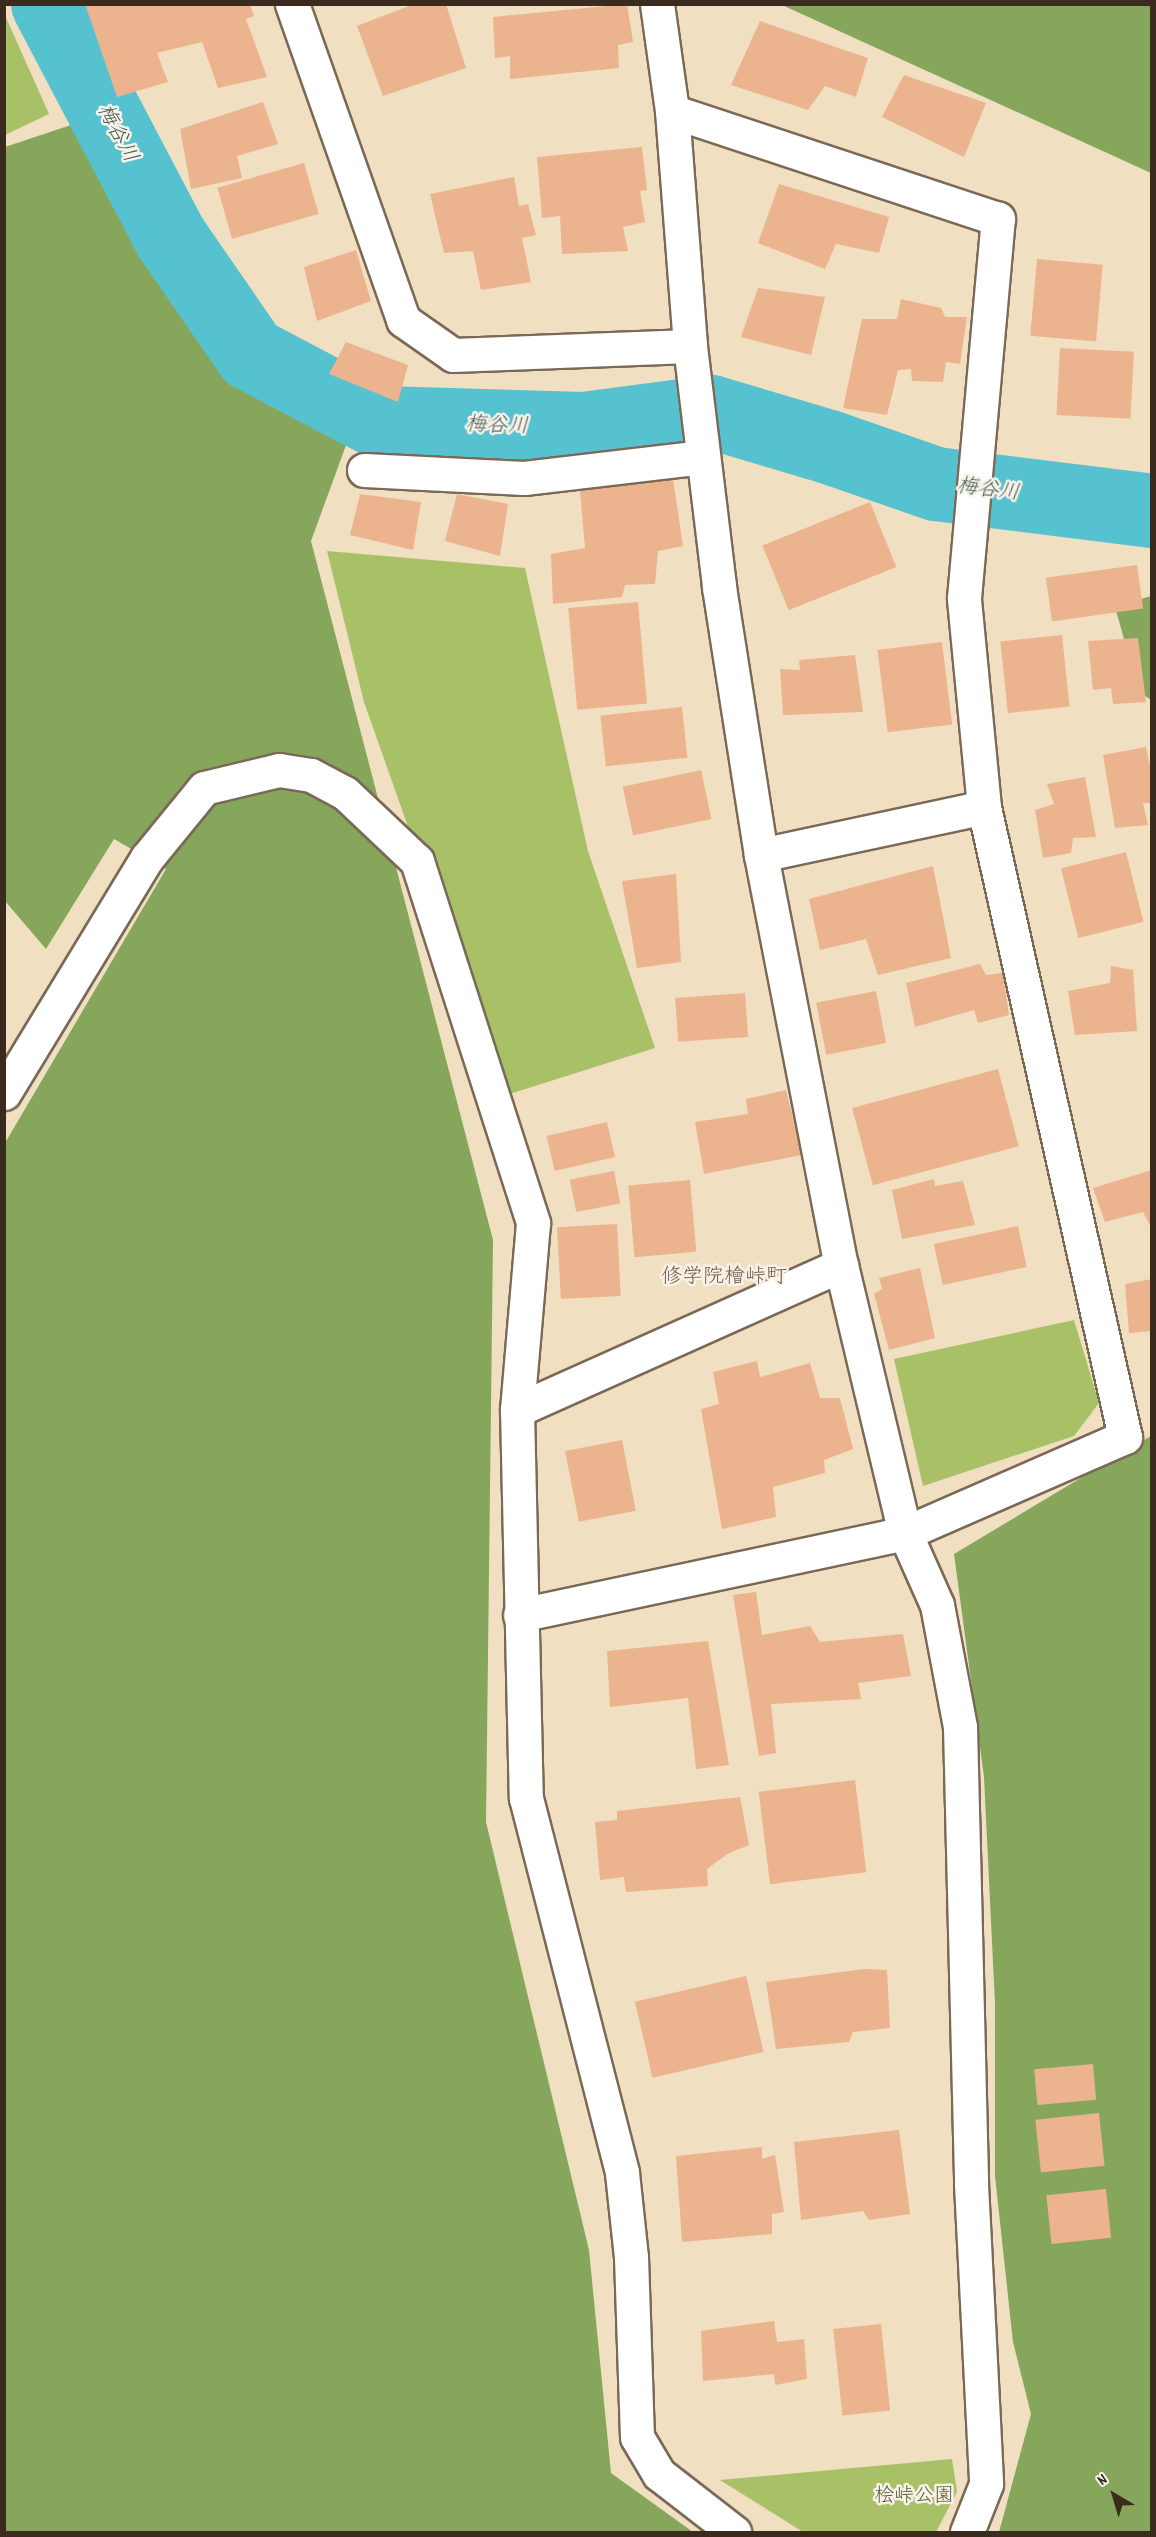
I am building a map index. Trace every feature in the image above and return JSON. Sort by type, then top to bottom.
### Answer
[{"type":"street","points":[[292,4],[403,320],[453,355],[690,346]]},
{"type":"street","points":[[657,4],[672,111],[690,346],[718,587],[761,855],[841,1265],[905,1533],[937,1605],[960,1727],[971,2184],[986,2484],[967,2532]]},
{"type":"street","points":[[520,1616],[905,1533],[1125,1437],[984,807],[964,598],[998,219],[672,111]]},
{"type":"street","points":[[364,470],[524,478],[703,457]]},
{"type":"street","points":[[7,1083],[147,858],[204,788],[279,770],[311,775],[345,794],[417,861],[533,1224],[517,1410],[526,1798],[622,2173],[631,2257],[637,2437],[659,2474],[734,2532]]},
{"type":"street","points":[[761,855],[984,807]]},
{"type":"street","points":[[517,1410],[841,1265]]},
{"type":"green space","points":[[782,5],[1151,5],[1151,173]]},
{"type":"green space","points":[[4,13],[49,114],[5,135],[4,135]]},
{"type":"green space","points":[[80,122],[236,370],[349,437],[311,541],[493,1240],[486,1822],[589,2250],[611,2473],[693,2532],[5,2532],[5,1143],[166,869],[114,839],[46,949],[5,901],[5,147]]},
{"type":"green space","points":[[327,551],[525,568],[588,851],[655,1048],[503,1096],[364,702]]},
{"type":"green space","points":[[1151,596],[1151,700],[1139,692],[1115,607]]},
{"type":"green space","points":[[1074,1320],[1099,1403],[1074,1436],[923,1486],[894,1359]]},
{"type":"green space","points":[[1151,1436],[1151,2532],[999,2532],[1031,2414],[1013,2342],[995,2176],[995,2004],[984,1777],[954,1554]]},
{"type":"green space","name":"桧峠公園","points":[[952,2459],[957,2492],[936,2532],[803,2532],[720,2480]]},
{"type":"building","points":[[85,4],[250,4],[254,16],[246,19],[267,77],[218,88],[202,42],[157,53],[168,82],[117,97]]},
{"type":"building","points":[[414,4],[446,4],[466,68],[383,96],[357,26]]},
{"type":"building","points":[[627,4],[633,42],[618,45],[619,68],[510,79],[510,56],[495,58],[493,17]]},
{"type":"building","points":[[760,21],[868,58],[856,97],[825,86],[808,110],[731,85]]},
{"type":"building","points":[[904,75],[986,103],[964,157],[882,117]]},
{"type":"building","points":[[263,102],[278,144],[237,156],[242,178],[191,189],[180,129]]},
{"type":"building","points":[[642,147],[647,190],[640,191],[645,222],[623,227],[628,251],[562,254],[560,216],[542,218],[537,157]]},
{"type":"building","points":[[304,163],[319,214],[232,239],[217,188]]},
{"type":"building","points":[[514,177],[519,206],[528,204],[536,235],[522,238],[531,282],[481,290],[473,251],[444,253],[430,194]]},
{"type":"building","points":[[779,184],[889,217],[879,253],[836,244],[825,269],[758,243]]},
{"type":"building","points":[[356,250],[371,301],[317,321],[304,267]]},
{"type":"building","points":[[1037,259],[1103,265],[1096,341],[1030,336]]},
{"type":"building","points":[[758,288],[825,297],[811,355],[741,337]]},
{"type":"building","points":[[901,299],[941,308],[945,317],[967,317],[960,364],[946,362],[943,382],[912,381],[911,369],[898,370],[887,415],[843,408],[862,319],[897,319]]},
{"type":"building","points":[[346,342],[408,365],[398,402],[329,374]]},
{"type":"building","points":[[1060,348],[1134,352],[1130,419],[1056,415]]},
{"type":"building","points":[[673,479],[683,546],[658,551],[655,584],[625,585],[622,597],[553,604],[551,554],[585,548],[580,491]]},
{"type":"building","points":[[360,494],[421,502],[413,550],[350,535]]},
{"type":"building","points":[[457,494],[508,504],[500,556],[445,541]]},
{"type":"building","points":[[870,502],[896,567],[789,610],[762,545]]},
{"type":"building","points":[[1137,565],[1143,609],[1052,621],[1046,578]]},
{"type":"building","points":[[638,602],[647,704],[577,710],[568,608]]},
{"type":"building","points":[[1062,635],[1070,707],[1008,713],[1000,641]]},
{"type":"building","points":[[1138,638],[1146,702],[1113,704],[1111,688],[1093,690],[1088,641]]},
{"type":"building","points":[[942,642],[952,724],[888,732],[877,650]]},
{"type":"building","points":[[855,655],[863,712],[783,715],[780,669],[800,670],[799,660]]},
{"type":"building","points":[[682,707],[687,758],[606,766],[600,716]]},
{"type":"building","points":[[1146,747],[1152,775],[1152,803],[1143,803],[1148,825],[1115,828],[1103,755]]},
{"type":"building","points":[[701,770],[711,819],[633,836],[623,787]]},
{"type":"building","points":[[1085,777],[1096,837],[1073,838],[1071,853],[1043,858],[1035,810],[1054,804],[1047,784]]},
{"type":"building","points":[[1126,852],[1143,922],[1078,938],[1061,868]]},
{"type":"building","points":[[933,866],[951,958],[878,975],[866,939],[820,950],[809,899]]},
{"type":"building","points":[[676,874],[681,962],[637,968],[622,881]]},
{"type":"building","points":[[980,964],[986,975],[1003,973],[1009,1015],[978,1023],[974,1010],[915,1027],[906,983]]},
{"type":"building","points":[[1111,966],[1133,970],[1137,1031],[1075,1035],[1068,991],[1110,983]]},
{"type":"building","points":[[876,991],[886,1043],[826,1055],[816,1003]]},
{"type":"building","points":[[745,993],[748,1037],[678,1042],[675,998]]},
{"type":"building","points":[[998,1069],[1019,1146],[873,1185],[852,1108]]},
{"type":"building","points":[[786,1090],[802,1155],[704,1174],[695,1122],[748,1114],[746,1099]]},
{"type":"building","points":[[607,1122],[615,1157],[555,1171],[547,1136]]},
{"type":"building","points":[[1152,1170],[1152,1229],[1143,1212],[1105,1222],[1093,1188]]},
{"type":"building","points":[[614,1171],[620,1203],[576,1212],[570,1180]]},
{"type":"building","points":[[934,1179],[935,1186],[963,1181],[975,1225],[902,1239],[892,1190]]},
{"type":"building","points":[[690,1180],[696,1252],[635,1257],[628,1185]]},
{"type":"building","points":[[617,1224],[621,1296],[561,1299],[557,1227]]},
{"type":"building","points":[[1018,1226],[1027,1267],[943,1285],[934,1244]]},
{"type":"building","points":[[920,1268],[935,1338],[889,1350],[874,1294],[882,1289],[879,1278]]},
{"type":"building","points":[[1152,1279],[1152,1331],[1129,1333],[1125,1284]]},
{"type":"building","points":[[757,1361],[760,1377],[810,1363],[820,1398],[840,1398],[853,1449],[824,1460],[825,1473],[773,1487],[776,1517],[722,1529],[701,1409],[719,1404],[713,1372]]},
{"type":"building","points":[[622,1440],[636,1511],[579,1522],[565,1451]]},
{"type":"building","points":[[756,1592],[762,1635],[810,1626],[820,1642],[903,1634],[911,1676],[858,1683],[861,1699],[771,1704],[776,1753],[759,1756],[733,1595]]},
{"type":"building","points":[[708,1641],[729,1765],[696,1769],[688,1698],[610,1707],[607,1651]]},
{"type":"building","points":[[855,1780],[866,1872],[770,1884],[759,1792]]},
{"type":"building","points":[[740,1797],[749,1845],[729,1853],[707,1869],[708,1886],[626,1892],[624,1877],[600,1880],[595,1822],[617,1820],[617,1811]]},
{"type":"building","points":[[864,1969],[887,1970],[890,2028],[853,2032],[849,2042],[776,2049],[766,1982]]},
{"type":"building","points":[[746,1976],[764,2052],[652,2078],[635,2002]]},
{"type":"building","points":[[1093,2064],[1096,2100],[1037,2105],[1034,2069]]},
{"type":"building","points":[[1099,2113],[1105,2166],[1041,2172],[1035,2120]]},
{"type":"building","points":[[899,2130],[910,2214],[869,2220],[863,2211],[801,2220],[794,2142]]},
{"type":"building","points":[[762,2147],[762,2159],[775,2155],[784,2212],[772,2214],[772,2234],[682,2242],[676,2156]]},
{"type":"building","points":[[1106,2189],[1111,2238],[1051,2244],[1046,2195]]},
{"type":"building","points":[[774,2321],[777,2342],[804,2339],[807,2379],[775,2385],[774,2374],[703,2381],[701,2331]]},
{"type":"building","points":[[881,2324],[890,2411],[842,2416],[833,2329]]},
{"type":"waterway","name":"梅谷川","points":[[48,4],[171,238],[251,354],[382,423],[584,429],[711,412],[829,447],[936,484],[1152,511]]},
{"type":"district","name":"修学院檜峠町","points":[[724,1278]]}]
